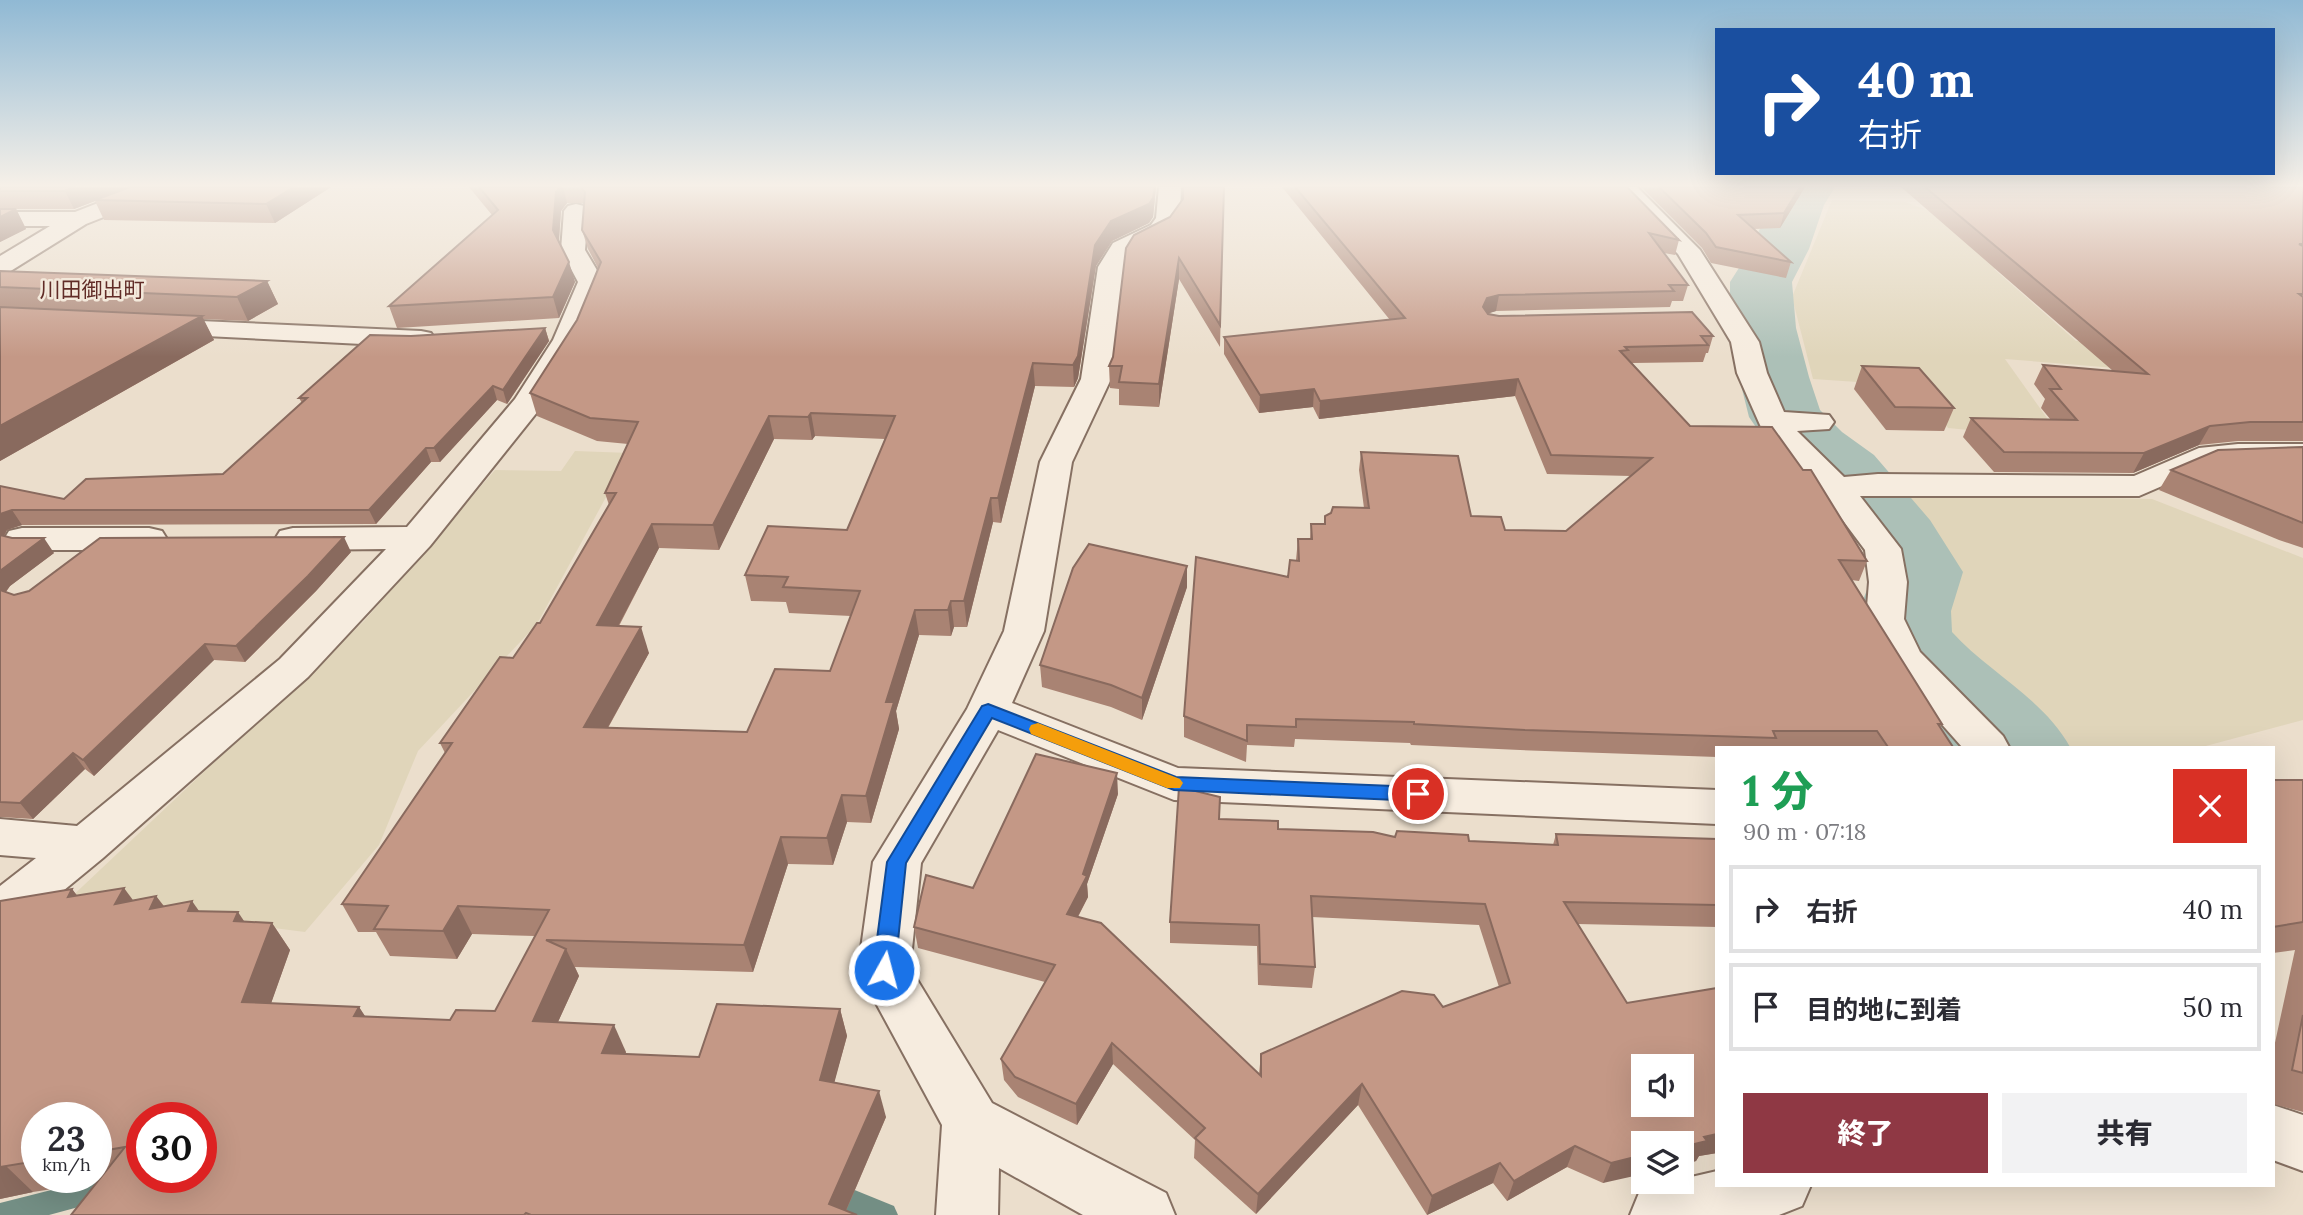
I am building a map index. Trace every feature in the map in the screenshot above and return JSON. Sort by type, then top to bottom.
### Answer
[{"type":"street","points":[[0,267],[38,244]]},
{"type":"street","points":[[0,914],[86,845],[294,668],[417,538],[527,404],[558,330],[591,282],[573,250],[573,244]]},
{"type":"street","points":[[1131,244],[1122,248],[1111,267],[1096,379],[1056,462],[1024,631],[988,710],[897,862],[884,970],[971,1122],[1144,1215]]},
{"type":"street","points":[[1682,244],[1688,250],[1718,318],[1745,342],[1752,373],[1775,427],[1836,488],[1882,550],[1888,582],[1885,619],[1903,658],[1986,746]]},
{"type":"street","points":[[125,326],[416,339],[442,337]]},
{"type":"street","points":[[1774,421],[1818,422]]},
{"type":"street","points":[[1836,488],[1878,484],[2139,486],[2199,458],[2238,454],[2303,454]]},
{"type":"street","points":[[265,539],[417,538]]},
{"type":"street","points":[[22,539],[182,539]]},
{"type":"street","points":[[57,572],[99,539]]},
{"type":"street","points":[[988,710],[1174,784],[1715,807]]},
{"type":"street","points":[[0,837],[86,845]]},
{"type":"street","points":[[967,1215],[971,1122]]},
{"type":"street","points":[[2275,1133],[2303,1143]]},
{"type":"street","points":[[1661,1215],[1773,1187]]},
{"type":"shaded area","points":[[1814,244],[1993,244],[2012,266],[1994,269],[2076,341],[2129,342],[2140,370],[2005,359],[2062,439],[1948,428],[1917,386],[1813,379],[1792,297]]},
{"type":"shaded area","points":[[575,451],[630,453],[537,624],[418,751],[379,845],[305,932],[66,902],[364,621],[495,470],[561,471]]},
{"type":"shaded area","points":[[1871,494],[2152,499],[2303,558],[2303,720],[2206,746],[2026,746],[1940,666],[1916,632],[1925,576],[1903,534]]},
{"type":"building","points":[[460,244],[560,244],[569,262],[553,297],[389,306]]},
{"type":"building","points":[[590,244],[1096,244],[1078,356],[1073,365],[1033,363],[998,498],[991,498],[964,601],[951,601],[948,610],[915,610],[886,702],[894,702],[866,796],[842,795],[827,838],[781,837],[744,945],[546,940],[566,949],[533,1021],[614,1025],[602,1053],[699,1057],[717,1004],[840,1009],[820,1080],[879,1091],[829,1204],[857,1215],[71,1215],[88,1193],[112,1193],[112,1163],[125,1147],[112,1149],[112,1102],[21,1102],[21,1164],[0,1167],[0,901],[72,889],[68,897],[124,888],[115,904],[156,896],[150,909],[192,901],[188,911],[238,912],[234,921],[272,923],[242,1002],[359,1007],[354,1016],[450,1020],[456,1010],[495,1011],[549,910],[458,906],[443,931],[374,929],[388,906],[342,904],[452,743],[440,743],[500,657],[513,658],[537,623],[540,623],[616,493],[605,493],[638,422],[590,418],[530,393],[577,320],[601,262]],"holes":[[[811,413],[895,416],[847,530],[768,526],[745,575],[788,577],[783,587],[860,591],[830,671],[775,669],[747,732],[584,727],[641,627],[597,625],[652,524],[713,525],[769,416],[808,417]]]},
{"type":"building","points":[[1129,244],[1222,244],[1220,325],[1179,258],[1159,384],[1119,382],[1122,366],[1109,366],[1113,357]]},
{"type":"building","points":[[1343,244],[1657,244],[1688,285],[1669,285],[1674,291],[1499,295],[1487,298],[1483,307],[1488,314],[1499,316],[1692,312],[1713,336],[1701,336],[1708,345],[1625,347],[1628,350],[1620,351],[1690,426],[1772,427],[1803,470],[1811,470],[1867,561],[1839,560],[1942,724],[1938,724],[1952,746],[1887,746],[1877,731],[1773,731],[1776,738],[1296,719],[1296,727],[1247,725],[1247,741],[1184,716],[1196,557],[1288,577],[1290,560],[1299,561],[1298,539],[1312,539],[1311,524],[1325,524],[1325,516],[1331,513],[1333,507],[1369,508],[1361,452],[1458,456],[1471,516],[1501,517],[1505,530],[1566,531],[1652,458],[1551,455],[1518,379],[1320,401],[1314,389],[1260,395],[1224,337],[1405,318]]},
{"type":"building","points":[[1714,244],[1770,244],[1791,262],[1716,247]]},
{"type":"building","points":[[1993,244],[2303,244],[2299,244],[2303,246],[2303,294],[2299,294],[2303,297],[2303,422],[2250,422],[2210,426],[2144,453],[2004,452],[1971,418],[2077,420],[2050,389],[2061,389],[2043,365],[2148,374]]},
{"type":"building","points":[[0,271],[267,281],[237,297],[0,287]]},
{"type":"building","points":[[0,307],[202,316],[0,426]]},
{"type":"building","points":[[545,328],[503,390],[493,386],[434,448],[426,448],[369,510],[12,510],[0,514],[0,486],[64,499],[86,479],[223,474],[307,398],[299,398],[370,335],[411,336]]},
{"type":"building","points":[[1862,366],[1919,368],[1954,408],[1895,407]]},
{"type":"building","points":[[2303,447],[2303,523],[2171,470],[2218,450]]},
{"type":"building","points":[[0,535],[12,538],[44,538],[0,571]]},
{"type":"building","points":[[344,537],[236,646],[205,644],[83,760],[73,753],[20,803],[0,802],[0,590],[14,595],[29,591],[100,538]]},
{"type":"building","points":[[1089,544],[1187,566],[1142,698],[1111,685],[1040,665],[1073,568]]},
{"type":"building","points":[[1036,754],[1117,773],[1083,874],[1087,876],[1067,914],[1101,923],[1261,1076],[1261,1054],[1402,991],[1434,995],[1443,1007],[1510,983],[1485,904],[1311,896],[1315,967],[1260,964],[1259,925],[1170,922],[1179,787],[1220,797],[1219,819],[1278,821],[1278,829],[1373,832],[1395,837],[1397,831],[1468,835],[1469,841],[1558,845],[1556,834],[1715,839],[1715,905],[1564,902],[1627,1003],[1715,988],[1715,1134],[1704,1137],[1707,1141],[1694,1144],[1694,1131],[1631,1131],[1631,1158],[1611,1163],[1575,1146],[1514,1181],[1500,1163],[1432,1196],[1362,1084],[1258,1194],[1195,1138],[1205,1128],[1112,1043],[1076,1104],[1015,1077],[1001,1059],[1055,965],[914,927],[926,875],[973,888]]},
{"type":"building","points":[[2275,780],[2303,780],[2303,922],[2275,927]]},
{"type":"building","points":[[2303,1015],[2303,1073],[2292,1070]]},
{"type":"waterway","points":[[1782,244],[1761,282],[1763,328],[1786,417],[1815,448],[1846,472],[1900,538],[1919,572],[1905,619],[1906,635],[1912,646],[1939,676],[2017,746]]},
{"type":"waterway","points":[[0,1215],[126,1183]]},
{"type":"waterway","points":[[830,1192],[885,1215]]},
{"type":"slow traffic","points":[[1038,729],[1173,783]]},
{"type":"district","name":"川田御出町","points":[[92,290]]},
{"type":"route","points":[[884,970],[897,862],[988,710],[1174,784],[1418,794]]}]
